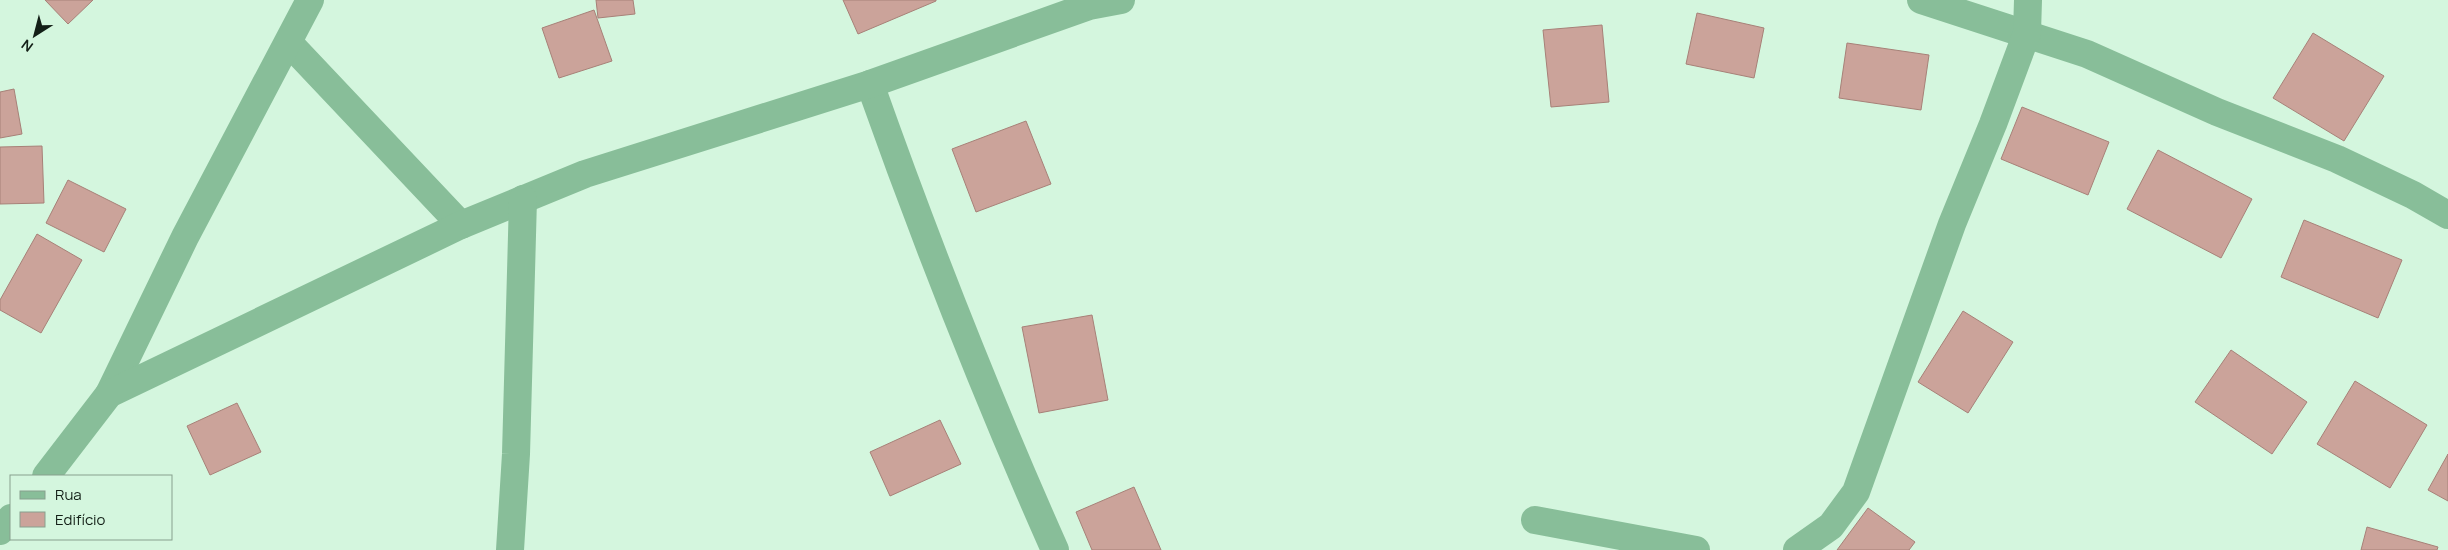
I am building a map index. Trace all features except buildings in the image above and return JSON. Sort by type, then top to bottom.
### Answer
[{"type":"street","points":[[47,475],[109,394],[185,237],[310,0]]},
{"type":"street","points":[[109,394],[461,225],[523,198],[585,174],[870,84],[1089,3],[1121,0]]},
{"type":"street","points":[[1921,0],[2087,54],[2217,112],[2338,159],[2413,195],[2448,216]]},
{"type":"street","points":[[1797,550],[1831,526],[1856,492],[1952,224],[1993,124],[2027,33],[2028,0]]},
{"type":"street","points":[[289,43],[461,225]]},
{"type":"street","points":[[870,84],[920,226],[1002,431],[1055,550]]},
{"type":"street","points":[[510,550],[516,454],[523,198]]},
{"type":"street","points":[[0,531],[10,519]]},
{"type":"street","points":[[1534,520],[1696,550]]}]
